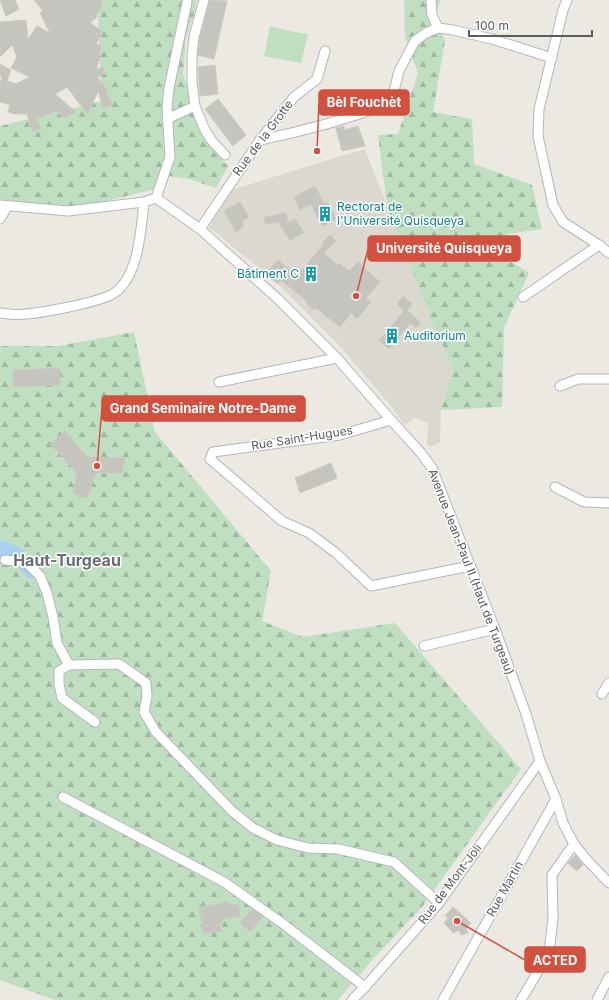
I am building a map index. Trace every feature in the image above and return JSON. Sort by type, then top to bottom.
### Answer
[{"type":"street","points":[[204,0],[194,37],[192,55],[192,82],[195,106],[205,130],[212,141],[225,155]]},
{"type":"street","points":[[430,0],[432,15],[438,28]]},
{"type":"street","points":[[567,0],[563,10],[539,109],[538,136],[553,205],[563,222],[609,253]]},
{"type":"street","points":[[0,219],[3,206],[68,211],[144,202],[156,198],[170,158],[167,119],[169,88],[187,2]]},
{"type":"street","points":[[260,140],[290,134],[363,114],[391,103],[399,71],[415,41],[426,33],[438,28],[492,39],[552,58]]},
{"type":"street","name":"Rue de la Grotte","points":[[200,229],[260,140],[294,97],[317,79],[325,51]]},
{"type":"street","points":[[167,119],[195,106]]},
{"type":"street","name":"Avenue Jean-Paul II (Haut de Turgeau)","points":[[156,198],[200,229],[278,299],[337,358],[421,453],[432,468],[495,629],[526,714],[540,761],[564,822],[574,844],[609,883]]},
{"type":"street","points":[[0,313],[12,315],[41,312],[83,304],[112,294],[122,285],[132,269],[140,242],[144,202]]},
{"type":"street","points":[[523,297],[599,245]]},
{"type":"street","points":[[219,382],[337,358]]},
{"type":"street","points":[[560,386],[578,379],[609,379]]},
{"type":"street","name":"Rue Saint-Hugues","points":[[391,420],[340,435],[213,452],[210,460],[282,521],[309,533],[336,553],[371,586],[470,566]]},
{"type":"street","points":[[555,487],[584,502],[609,503]]},
{"type":"street","points":[[5,560],[26,562],[40,576],[47,593],[57,642],[69,665]]},
{"type":"street","points":[[424,646],[495,629]]},
{"type":"street","points":[[95,722],[62,698],[59,684],[59,671],[69,665],[119,664],[146,683],[147,696],[144,712],[156,732],[232,811],[253,828],[277,840],[308,848],[338,849],[394,862],[439,903]]},
{"type":"street","points":[[602,694],[609,683]]},
{"type":"street","name":"Rue de Mont-Joli","points":[[352,1000],[439,903],[540,761]]},
{"type":"street","points":[[63,797],[224,882],[282,923],[365,987]]},
{"type":"street","name":"Rue Martin","points":[[443,1000],[556,799]]},
{"type":"street","points":[[521,1000],[549,953],[553,918],[552,875],[574,844]]},
{"type":"street","points":[[597,1000],[609,978]]},
{"type":"shaded area","points":[[365,149],[428,312],[453,370],[441,410],[440,442],[431,447],[427,445],[428,423],[414,417],[405,426],[391,406],[337,343],[278,284],[209,227],[232,190]]},
{"type":"green space","points":[[97,0],[197,0],[186,38],[183,74],[201,132],[215,153],[228,166],[216,188],[189,179],[160,173],[155,189],[82,207],[0,206],[0,126],[102,101]]},
{"type":"green space","points":[[404,0],[441,0],[434,18],[445,40],[433,112],[472,119],[474,164],[532,185],[542,229],[506,234],[499,254],[529,273],[504,328],[502,407],[441,410],[453,370],[428,312],[387,206],[378,135],[398,134],[418,73],[405,37]]},
{"type":"green space","points":[[270,26],[308,34],[301,63],[264,56]]},
{"type":"green space","points":[[134,332],[155,432],[271,571],[262,621],[303,637],[395,623],[521,769],[422,907],[375,957],[338,1000],[55,1000],[0,980],[0,346],[58,346]]},
{"type":"building","points":[[0,0],[15,0],[19,9],[6,16]]},
{"type":"building","points":[[34,0],[102,0],[102,7],[97,13],[96,18],[90,22],[102,32],[96,44],[101,46],[99,54],[101,55],[96,69],[103,67],[105,74],[97,77],[108,90],[106,91],[113,105],[103,108],[98,91],[88,115],[67,87],[55,94],[76,112],[64,117],[60,115],[58,111],[36,118],[41,129],[32,131],[27,114],[15,114],[8,112],[10,105],[0,102],[0,83],[2,78],[0,76],[0,64],[11,70],[7,81],[16,84],[30,77],[11,68],[17,57],[12,45],[0,57],[0,22],[26,20],[28,39],[37,26],[50,33],[40,13],[43,11]]},
{"type":"building","points":[[210,0],[227,1],[214,59],[198,55],[200,38]]},
{"type":"building","points":[[215,65],[218,94],[200,96],[198,67]]},
{"type":"building","points":[[218,99],[246,135],[233,146],[205,109]]},
{"type":"building","points":[[344,126],[345,130],[358,126],[365,146],[342,151],[336,128]]},
{"type":"building","points":[[315,186],[324,203],[328,202],[336,219],[322,226],[311,204],[300,210],[294,197]]},
{"type":"building","points":[[240,202],[249,217],[242,221],[244,225],[241,226],[242,228],[236,232],[224,211]]},
{"type":"building","points":[[286,213],[288,223],[295,219],[304,232],[291,240],[291,242],[278,222],[265,224],[264,217]]},
{"type":"building","points":[[330,235],[336,241],[324,253],[337,265],[339,263],[349,271],[358,262],[380,282],[366,298],[371,302],[357,319],[351,313],[340,327],[316,308],[314,310],[306,303],[308,302],[281,280],[278,284],[265,274],[278,260],[297,276]]},
{"type":"building","points":[[403,296],[412,304],[407,310],[421,323],[416,328],[410,323],[389,349],[379,341],[404,311],[397,304]]},
{"type":"building","points":[[60,368],[60,385],[13,387],[13,370]]},
{"type":"building","points":[[65,431],[87,457],[125,458],[122,473],[96,473],[87,498],[73,494],[77,473],[50,444]]},
{"type":"building","points":[[331,463],[337,478],[300,493],[295,478]]},
{"type":"building","points":[[575,855],[583,865],[577,871],[568,863]]},
{"type":"building","points":[[230,902],[231,905],[238,904],[240,916],[222,919],[223,923],[220,924],[221,931],[203,933],[199,907]]},
{"type":"building","points":[[453,907],[471,923],[466,928],[468,933],[461,935],[459,930],[453,933],[444,923],[448,918],[445,916]]},
{"type":"building","points":[[252,909],[263,917],[250,932],[240,923]]},
{"type":"waterway","points":[[0,548],[16,554],[32,571]]},
{"type":"place","name":"Bèl Fouchèt","points":[[317,151]]},
{"type":"place","name":"Rectorat de l'Université Quisqueya","points":[[325,214]]},
{"type":"place","name":"Bâtiment C","points":[[311,274]]},
{"type":"place","name":"Université Quisqueya","points":[[356,296]]},
{"type":"place","name":"Auditorium","points":[[392,336]]},
{"type":"place","name":"Grand Seminaire Notre-Dame","points":[[97,466]]},
{"type":"place","name":"ACTED","points":[[457,921]]},
{"type":"district","name":"Haut-Turgeau","points":[[67,560]]}]
